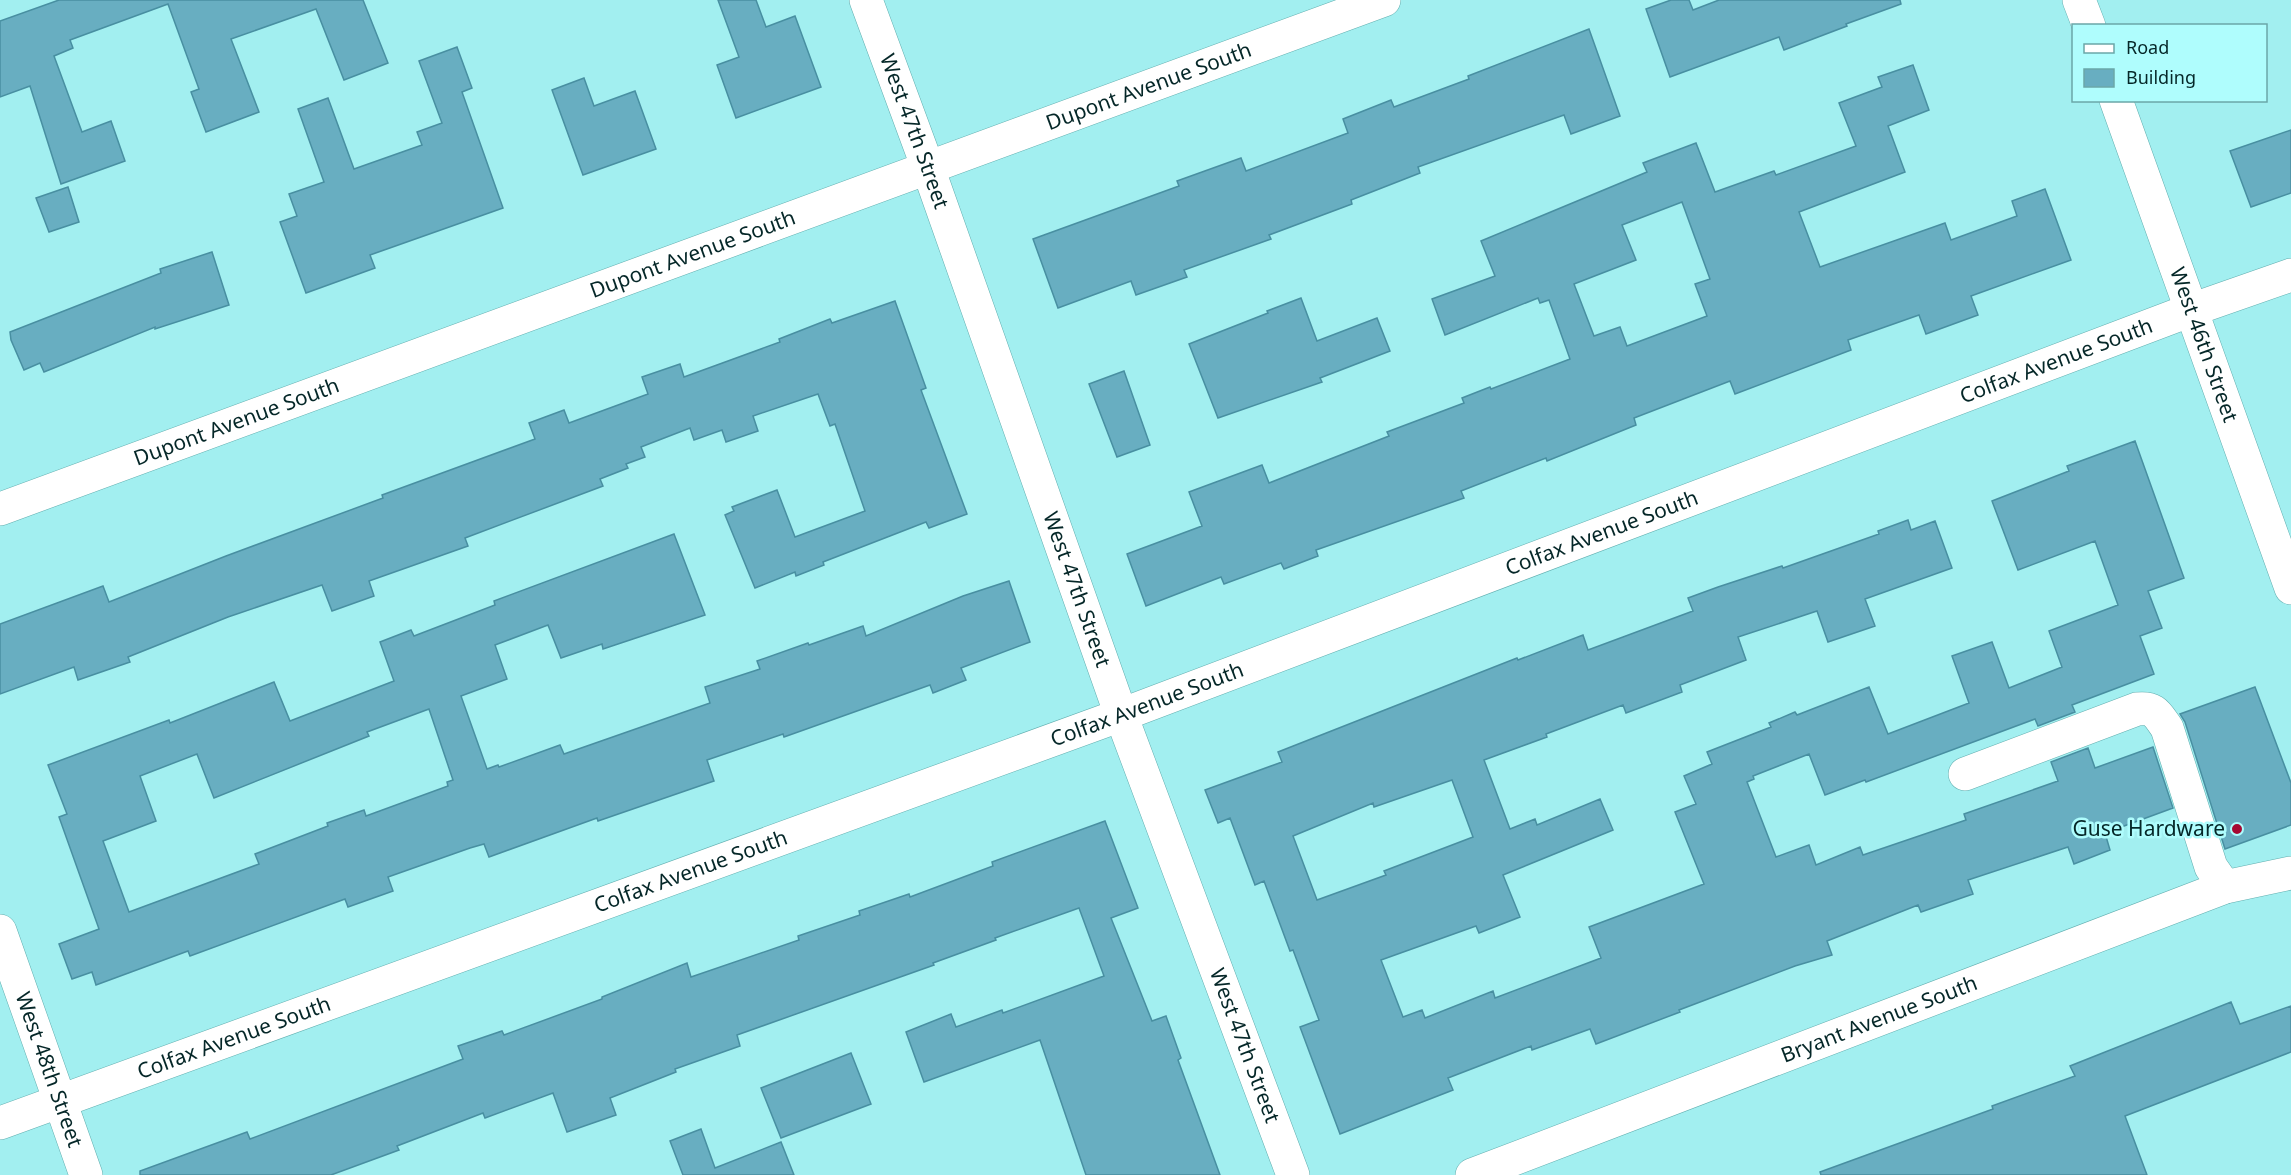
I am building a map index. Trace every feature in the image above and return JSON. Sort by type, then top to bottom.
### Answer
[{"type":"street","name":"West 47th Street","points":[[866,0],[928,168],[1121,715],[1293,1175]]},
{"type":"street","name":"Dupont Avenue South","points":[[0,509],[1384,0]]},
{"type":"street","points":[[2079,0],[2088,24]]},
{"type":"street","name":"West 46th Street","points":[[2117,102],[2291,588]]},
{"type":"street","name":"Colfax Avenue South","points":[[0,1123],[1121,715],[2191,310],[2291,275]]},
{"type":"street","points":[[1965,774],[2137,709],[2148,708],[2157,713],[2167,728],[2211,867],[2225,887]]},
{"type":"street","name":"Bryant Avenue South","points":[[1472,1175],[2225,887],[2291,873]]},
{"type":"street","name":"West 48th Street","points":[[0,931],[86,1175]]},
{"type":"building","points":[[59,0],[363,0],[388,63],[344,80],[316,9],[231,39],[259,112],[206,132],[191,92],[199,89],[168,4],[70,40],[73,48],[54,56],[82,132],[111,121],[125,161],[61,184],[30,86],[0,97],[0,21]]},
{"type":"building","points":[[718,0],[756,0],[766,27],[795,16],[821,87],[736,118],[717,65],[739,57]]},
{"type":"building","points":[[1671,0],[1689,0],[1693,10],[1719,0],[1900,0],[1901,4],[1784,50],[1779,37],[1670,77],[1646,9]]},
{"type":"building","points":[[1589,29],[1620,116],[1571,134],[1564,115],[1418,167],[1420,173],[1351,200],[1352,204],[1269,235],[1271,239],[1184,270],[1187,277],[1136,295],[1131,281],[1058,308],[1033,239],[1179,186],[1177,181],[1241,158],[1246,171],[1348,133],[1343,119],[1391,100],[1394,107],[1469,79],[1468,76]]},
{"type":"building","points":[[457,47],[472,88],[462,92],[503,208],[370,255],[375,268],[306,293],[280,222],[297,216],[289,194],[324,182],[298,109],[328,98],[354,169],[422,145],[417,132],[442,123],[419,61]]},
{"type":"building","points":[[1913,65],[1929,110],[1888,126],[1905,172],[1799,212],[1820,267],[1945,223],[1951,240],[2017,216],[2012,201],[2045,189],[2071,260],[1971,296],[1978,315],[1926,334],[1919,315],[1848,340],[1851,350],[1735,394],[1730,381],[1634,418],[1636,425],[1547,461],[1546,458],[1461,491],[1464,498],[1316,550],[1318,556],[1284,569],[1281,563],[1224,584],[1221,577],[1146,606],[1127,554],[1202,526],[1189,492],[1262,465],[1269,483],[1389,436],[1387,432],[1464,403],[1462,398],[1570,359],[1549,300],[1540,303],[1538,298],[1445,335],[1432,299],[1495,276],[1481,241],[1647,172],[1643,163],[1696,143],[1715,192],[1774,171],[1776,175],[1856,146],[1839,103],[1882,87],[1878,77]],"holes":[[[1682,202],[1710,279],[1695,284],[1707,316],[1627,346],[1620,327],[1594,336],[1574,284],[1636,260],[1622,225]]]},
{"type":"building","points":[[584,78],[594,106],[635,91],[656,149],[583,175],[552,90]]},
{"type":"building","points":[[2291,130],[2291,193],[2251,207],[2230,151]]},
{"type":"building","points":[[68,187],[79,222],[49,232],[36,198]]},
{"type":"building","points":[[212,252],[229,305],[155,329],[155,327],[44,372],[40,363],[24,370],[11,340],[10,332],[161,273],[160,269]]},
{"type":"building","points":[[1301,298],[1317,341],[1377,318],[1390,351],[1320,378],[1322,382],[1218,418],[1189,344]]},
{"type":"building","points":[[895,301],[926,388],[921,390],[967,514],[929,528],[926,522],[823,562],[824,565],[796,576],[795,572],[755,588],[725,515],[734,511],[732,507],[777,490],[795,537],[865,511],[835,424],[830,426],[818,394],[753,416],[758,431],[726,442],[722,430],[694,440],[690,428],[641,447],[645,457],[626,464],[628,468],[600,479],[603,486],[465,538],[468,546],[369,581],[374,596],[332,611],[322,585],[228,617],[128,657],[130,662],[78,680],[74,667],[0,694],[0,624],[103,586],[109,602],[383,498],[382,495],[535,439],[529,423],[564,410],[569,423],[648,394],[642,377],[680,364],[684,377],[780,342],[779,339],[830,319],[832,323]]},
{"type":"building","points":[[1124,371],[1150,445],[1117,457],[1089,384]]},
{"type":"building","points":[[2135,441],[2184,578],[2148,591],[2162,628],[2140,636],[2154,674],[2072,705],[2075,712],[2038,726],[2035,719],[1825,795],[1809,754],[1753,776],[1754,779],[1747,782],[1776,857],[1809,845],[1816,865],[1860,847],[1863,855],[1966,820],[1964,814],[2058,781],[2051,762],[2088,748],[2095,768],[2153,747],[2173,808],[2105,833],[2110,850],[2074,864],[2068,847],[1968,880],[1973,894],[1921,912],[1918,905],[1827,941],[1832,955],[1795,966],[1596,1044],[1590,1029],[1532,1050],[1531,1046],[1448,1078],[1453,1090],[1340,1134],[1300,1027],[1319,1020],[1293,950],[1290,951],[1264,881],[1255,885],[1230,818],[1218,823],[1205,790],[1282,762],[1278,752],[1517,658],[1518,660],[1583,635],[1588,650],[1693,611],[1688,598],[1879,534],[1878,531],[1908,520],[1911,530],[1935,521],[1952,568],[1865,599],[1875,626],[1828,642],[1817,611],[1738,637],[1746,660],[1680,685],[1682,692],[1626,713],[1623,705],[1484,760],[1510,829],[1535,819],[1537,825],[1600,799],[1613,830],[1503,875],[1520,917],[1479,933],[1476,926],[1381,960],[1403,1017],[1422,1010],[1425,1018],[1493,991],[1495,998],[1601,958],[1589,927],[1704,884],[1675,812],[1696,804],[1684,776],[1712,764],[1707,752],[1771,727],[1769,723],[1795,712],[1797,715],[1869,687],[1888,734],[1969,703],[1952,656],[1992,642],[2009,688],[2062,667],[2049,631],[2118,605],[2095,541],[2018,570],[1992,501],[2069,471],[2067,466]],"holes":[[[1452,780],[1473,837],[1384,871],[1386,875],[1317,900],[1293,836],[1373,803],[1374,807]]]},
{"type":"building","points":[[674,534],[705,615],[603,649],[602,644],[561,658],[548,625],[495,645],[507,679],[461,696],[487,769],[498,765],[499,767],[560,745],[564,754],[710,703],[705,687],[760,669],[757,661],[863,626],[866,636],[963,596],[1009,581],[1030,642],[961,668],[966,680],[933,693],[930,685],[784,737],[783,734],[707,760],[714,781],[598,821],[597,818],[489,857],[484,844],[470,848],[388,877],[393,891],[348,907],[345,899],[190,956],[188,951],[96,985],[92,972],[72,979],[59,944],[99,929],[59,817],[67,814],[48,765],[169,720],[170,723],[274,682],[290,721],[394,681],[380,642],[411,630],[414,636],[495,605],[494,601]],"holes":[[[429,709],[453,780],[447,782],[448,786],[366,816],[364,810],[327,823],[328,826],[255,854],[259,864],[129,912],[103,841],[156,821],[140,776],[197,754],[214,798],[369,736],[367,732]]]},
{"type":"building","points":[[2255,687],[2291,783],[2291,825],[2225,849],[2185,722],[2180,714]]},
{"type":"building","points":[[1105,821],[1138,908],[1111,918],[1152,1021],[1166,1016],[1181,1058],[1178,1060],[1220,1175],[1086,1175],[1040,1040],[924,1082],[906,1032],[951,1014],[956,1027],[1002,1010],[1003,1013],[1104,976],[1079,908],[995,938],[996,940],[933,963],[934,965],[737,1035],[740,1046],[675,1069],[676,1072],[610,1098],[616,1115],[567,1132],[553,1093],[485,1118],[483,1113],[397,1146],[399,1150],[331,1175],[140,1175],[140,1171],[247,1132],[250,1139],[463,1059],[458,1046],[502,1031],[504,1035],[602,999],[602,997],[687,963],[691,977],[799,940],[798,936],[860,915],[859,911],[909,894],[910,897],[993,866],[992,862]]},
{"type":"building","points":[[2231,1002],[2240,1024],[2291,1006],[2291,1052],[2125,1116],[2147,1175],[1821,1175],[1820,1172],[1993,1109],[1992,1106],[2075,1076],[2070,1066]]},
{"type":"building","points":[[851,1053],[871,1104],[781,1138],[761,1088]]},
{"type":"building","points":[[701,1129],[715,1168],[781,1142],[794,1175],[683,1175],[670,1141]]},
{"type":"place","name":"Guse Hardware","points":[[2237,829]]}]
